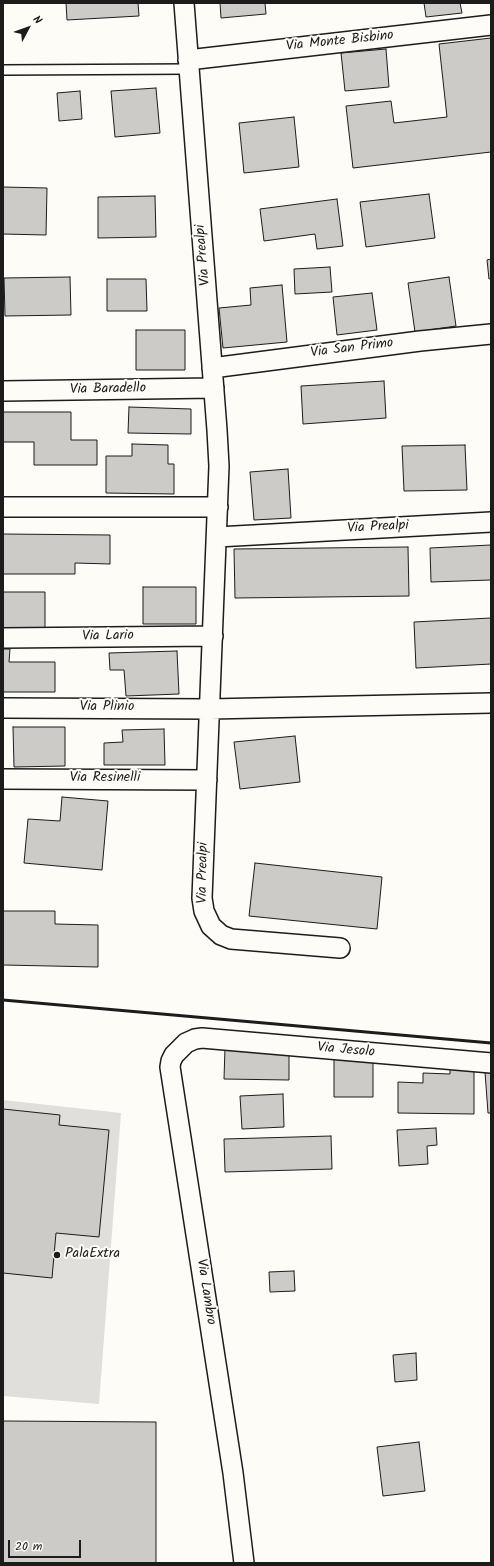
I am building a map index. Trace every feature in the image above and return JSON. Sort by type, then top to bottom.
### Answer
[{"type":"street","name":"Via Prealpi","points":[[184,3],[218,448],[217,537],[202,898],[204,910],[212,926],[221,935],[236,940],[340,948]]},
{"type":"street","name":"Via Monte Bisbino","points":[[189,64],[491,25]]},
{"type":"street","name":"Via San Primo","points":[[212,368],[420,341],[491,334]]},
{"type":"street","name":"Via Baradello","points":[[3,391],[214,388]]},
{"type":"street","points":[[3,507],[218,507]]},
{"type":"street","name":"Via Prealpi","points":[[217,537],[491,522]]},
{"type":"street","name":"Via Lario","points":[[3,638],[213,636]]},
{"type":"street","points":[[210,709],[491,703]]},
{"type":"street","name":"Via Plinio","points":[[3,708],[210,709]]},
{"type":"street","name":"Via Resinelli","points":[[3,779],[207,780]]},
{"type":"street","name":"Via Jesolo","points":[[202,1038],[491,1063]]},
{"type":"street","name":"Via Lambro","points":[[202,1038],[186,1043],[179,1049],[171,1061],[170,1067],[230,1452],[244,1563]]},
{"type":"lane","points":[[3,70],[189,64]]},
{"type":"shaded area","name":"PalaExtra","points":[[3,1100],[121,1113],[99,1404],[3,1396]]},
{"type":"building","points":[[66,3],[138,3],[139,16],[67,20]]},
{"type":"building","points":[[220,3],[265,3],[266,14],[221,18]]},
{"type":"building","points":[[424,3],[460,3],[462,13],[426,17]]},
{"type":"building","points":[[491,38],[491,152],[353,168],[346,106],[391,101],[394,123],[447,117],[439,44]]},
{"type":"building","points":[[386,49],[389,87],[345,91],[341,53]]},
{"type":"building","points":[[156,88],[160,133],[115,137],[111,91]]},
{"type":"building","points":[[80,91],[82,119],[59,121],[57,93]]},
{"type":"building","points":[[294,117],[299,167],[244,173],[239,123]]},
{"type":"building","points":[[3,187],[47,188],[46,235],[3,234]]},
{"type":"building","points":[[429,194],[435,238],[366,247],[360,202]]},
{"type":"building","points":[[155,196],[156,237],[98,238],[98,197]]},
{"type":"building","points":[[337,199],[343,246],[317,249],[315,234],[264,241],[260,209]]},
{"type":"building","points":[[491,259],[491,278],[489,279],[487,260]]},
{"type":"building","points":[[330,267],[332,292],[295,294],[294,269]]},
{"type":"building","points":[[70,277],[71,315],[5,316],[4,278]]},
{"type":"building","points":[[449,277],[456,326],[415,332],[408,283]]},
{"type":"building","points":[[107,279],[146,279],[147,311],[107,311]]},
{"type":"building","points":[[282,285],[287,342],[223,348],[219,308],[251,305],[250,288]]},
{"type":"building","points":[[372,293],[377,330],[337,335],[333,297]]},
{"type":"building","points":[[136,330],[185,330],[185,370],[136,370]]},
{"type":"building","points":[[384,381],[386,418],[303,424],[301,386]]},
{"type":"building","points":[[129,407],[191,409],[191,434],[128,433]]},
{"type":"building","points":[[3,412],[71,412],[71,440],[97,440],[97,465],[34,465],[34,442],[3,442]]},
{"type":"building","points":[[132,444],[168,445],[168,464],[174,464],[174,494],[106,493],[106,456],[132,456]]},
{"type":"building","points":[[465,445],[467,490],[404,491],[402,446]]},
{"type":"building","points":[[288,469],[291,518],[254,520],[250,472]]},
{"type":"building","points":[[3,534],[110,535],[110,564],[75,563],[75,574],[3,574]]},
{"type":"building","points":[[491,545],[491,580],[431,582],[430,548]]},
{"type":"building","points":[[408,547],[409,596],[235,598],[234,549]]},
{"type":"building","points":[[143,587],[196,587],[196,624],[143,624]]},
{"type":"building","points":[[3,592],[45,592],[45,630],[3,629]]},
{"type":"building","points":[[491,618],[491,664],[416,668],[414,622]]},
{"type":"building","points":[[3,649],[10,649],[9,662],[55,662],[55,692],[3,692]]},
{"type":"building","points":[[177,651],[179,694],[126,696],[124,670],[110,670],[109,653]]},
{"type":"building","points":[[13,727],[65,727],[65,766],[14,767]]},
{"type":"building","points":[[164,729],[165,765],[104,765],[104,743],[123,742],[122,730]]},
{"type":"building","points":[[295,736],[300,782],[240,789],[234,742]]},
{"type":"building","points":[[62,797],[108,801],[102,870],[24,863],[28,819],[60,821]]},
{"type":"building","points":[[255,863],[382,877],[377,929],[249,916]]},
{"type":"building","points":[[3,911],[55,911],[55,924],[98,925],[98,967],[3,965]]},
{"type":"building","points":[[225,1048],[289,1050],[289,1080],[224,1079]]},
{"type":"building","points":[[334,1059],[373,1059],[373,1097],[334,1097]]},
{"type":"building","points":[[450,1069],[474,1069],[474,1114],[398,1113],[398,1082],[423,1083],[423,1073],[450,1074]]},
{"type":"building","points":[[491,1071],[491,1113],[488,1113],[485,1072]]},
{"type":"building","points":[[283,1094],[284,1127],[242,1129],[240,1096]]},
{"type":"building","points":[[3,1109],[60,1115],[59,1125],[109,1130],[99,1237],[56,1233],[52,1278],[3,1273]]},
{"type":"building","points":[[436,1128],[437,1145],[427,1146],[428,1164],[399,1166],[397,1130]]},
{"type":"building","points":[[331,1136],[332,1169],[225,1172],[224,1139]]},
{"type":"building","points":[[294,1271],[295,1291],[270,1292],[269,1272]]},
{"type":"building","points":[[416,1353],[417,1380],[395,1382],[393,1355]]},
{"type":"building","points":[[3,1421],[156,1422],[156,1563],[3,1563]]},
{"type":"building","points":[[419,1442],[425,1491],[383,1496],[377,1447]]},
{"type":"railway","points":[[3,1000],[491,1043]]},
{"type":"place","name":"PalaExtra","points":[[57,1255]]}]
